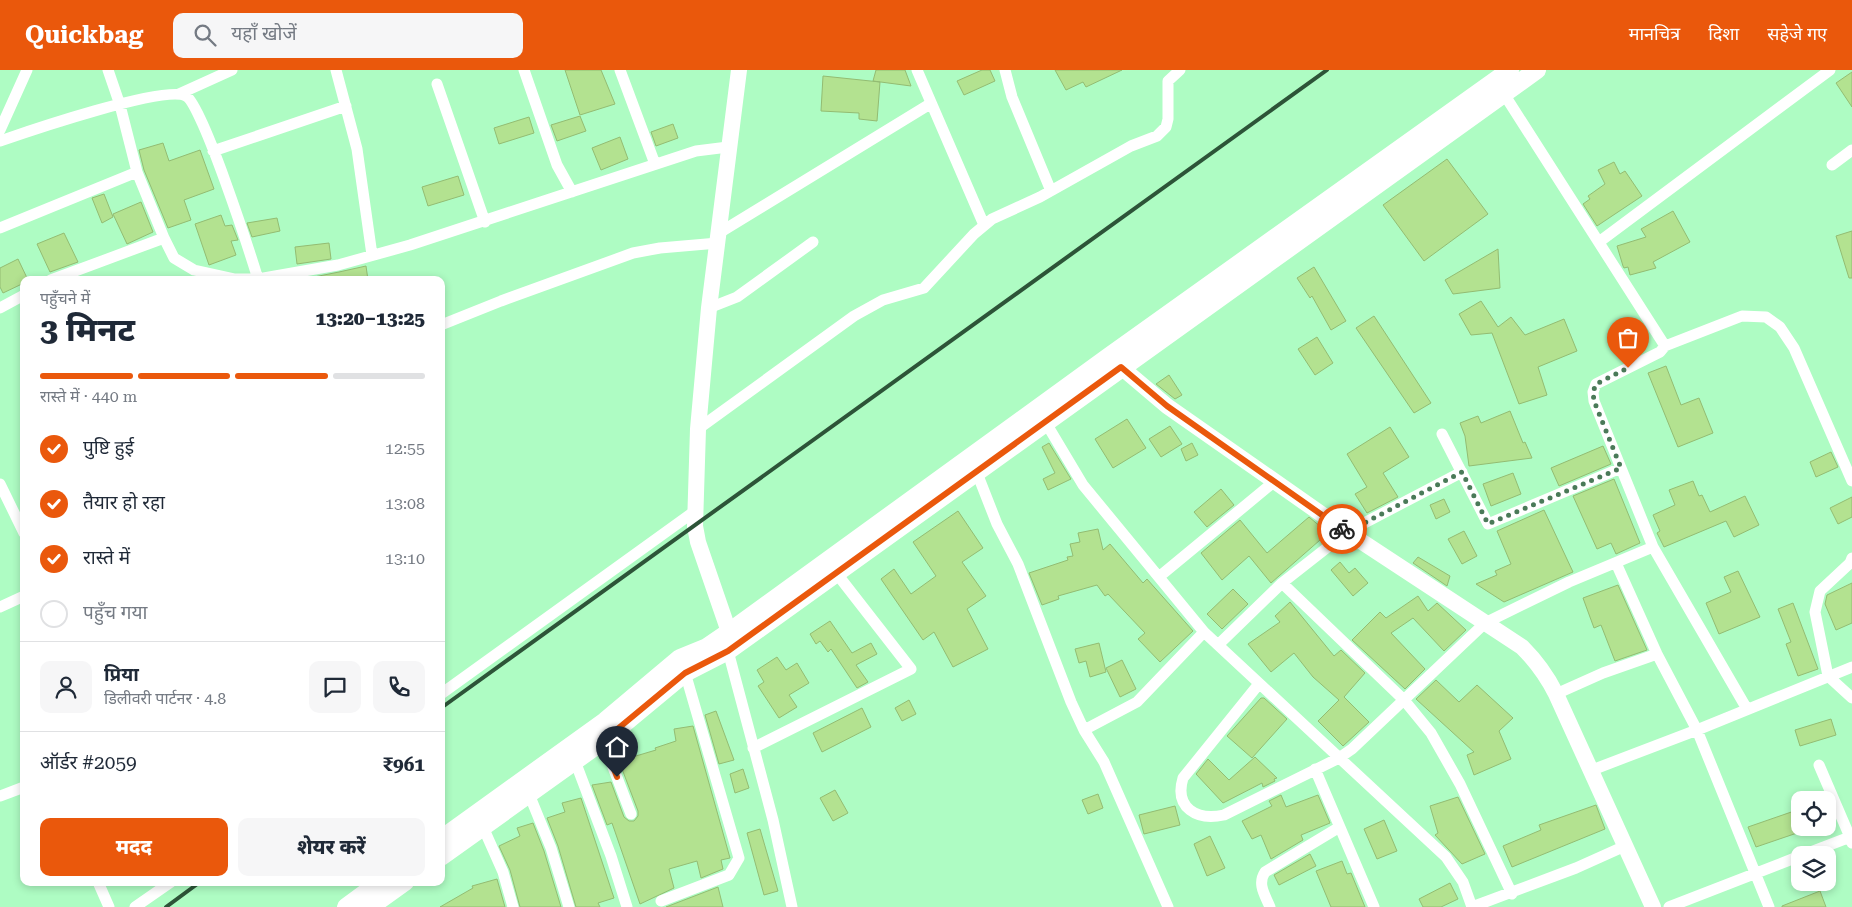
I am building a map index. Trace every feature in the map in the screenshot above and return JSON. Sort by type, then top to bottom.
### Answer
[{"type":"main road","points":[[445,835],[1510,70]]},
{"type":"main road","points":[[445,854],[603,741],[683,666],[728,651],[1537,70]]},
{"type":"main road","points":[[346,907],[375,886]]},
{"type":"main road","points":[[370,907],[399,886]]},
{"type":"street","points":[[0,130],[27,70]]},
{"type":"street","points":[[108,70],[120,105],[137,172],[174,258],[194,270],[218,276]]},
{"type":"street","points":[[0,141],[120,105],[179,94],[232,70]]},
{"type":"street","points":[[336,70],[357,149],[372,255]]},
{"type":"street","points":[[524,70],[557,165],[572,192]]},
{"type":"street","points":[[620,70],[656,164]]},
{"type":"street","points":[[729,632],[698,542],[695,511],[698,429],[709,308],[739,70]]},
{"type":"street","points":[[918,70],[930,104],[984,225]]},
{"type":"street","points":[[1005,70],[1012,97],[1051,191]]},
{"type":"street","points":[[698,429],[854,316],[883,300],[924,288],[984,225],[1051,191],[1131,146],[1161,132],[1168,119],[1168,81],[1180,70]]},
{"type":"street","points":[[1599,242],[1830,70]]},
{"type":"street","points":[[437,84],[485,222]]},
{"type":"street","points":[[179,94],[187,97],[194,103],[234,205],[257,276]]},
{"type":"street","points":[[1504,94],[1665,346]]},
{"type":"street","points":[[445,323],[501,301],[634,254],[718,238],[930,104]]},
{"type":"street","points":[[213,151],[346,106]]},
{"type":"street","points":[[270,276],[338,265],[485,222],[696,151],[728,147]]},
{"type":"street","points":[[1832,165],[1852,150]]},
{"type":"street","points":[[0,228],[137,172]]},
{"type":"street","points":[[62,276],[164,238]]},
{"type":"street","points":[[709,308],[737,297],[813,242]]},
{"type":"street","points":[[0,308],[20,297]]},
{"type":"street","points":[[1747,709],[1653,547],[1594,401],[1593,392],[1596,384],[1660,352],[1665,346],[1742,316],[1766,316],[1780,327],[1794,348],[1852,482]]},
{"type":"street","points":[[1121,367],[1167,406],[1347,532],[1522,647],[1534,659],[1545,672],[1556,694],[1653,907]]},
{"type":"street","points":[[1046,423],[1083,484],[1204,632],[1258,685],[1446,857],[1463,882],[1472,907],[1512,894],[1625,846]]},
{"type":"street","points":[[1442,434],[1488,524],[1621,468]]},
{"type":"street","points":[[1218,645],[1282,583],[1347,532],[1462,472]]},
{"type":"street","points":[[977,473],[998,524],[1018,564],[1084,730],[1104,762],[1168,907]]},
{"type":"street","points":[[1160,576],[1275,480]]},
{"type":"street","points":[[0,484],[20,525]]},
{"type":"street","points":[[445,691],[695,511]]},
{"type":"street","points":[[1258,685],[1183,778],[1180,786],[1184,802],[1190,810],[1205,817],[1224,815],[1339,758],[1352,749],[1485,623],[1569,582],[1653,547]]},
{"type":"street","points":[[1852,558],[1850,563],[1820,591],[1816,600],[1816,623],[1828,676],[1852,698]]},
{"type":"street","points":[[1616,563],[1657,654],[1697,730],[1769,907]]},
{"type":"street","points":[[753,748],[911,668],[837,574]]},
{"type":"street","points":[[1282,583],[1404,700],[1431,732],[1460,784],[1512,894]]},
{"type":"street","points":[[0,607],[20,598]]},
{"type":"street","points":[[1084,730],[1137,702],[1204,632]]},
{"type":"street","points":[[728,651],[773,820],[792,907]]},
{"type":"street","points":[[1556,694],[1603,673],[1657,654]]},
{"type":"street","points":[[661,901],[729,875],[739,858],[683,666]]},
{"type":"street","points":[[1592,770],[1852,667]]},
{"type":"street","points":[[603,741],[630,814]]},
{"type":"street","points":[[575,761],[611,856],[626,906]]},
{"type":"street","points":[[1819,764],[1851,839],[1830,846]]},
{"type":"street","points":[[1315,769],[1338,828],[1374,907]]},
{"type":"street","points":[[0,796],[20,788]]},
{"type":"street","points":[[529,794],[551,848],[570,907]]},
{"type":"street","points":[[483,827],[504,872],[513,907]]},
{"type":"street","points":[[1270,907],[1261,886],[1260,878],[1265,872],[1338,828]]},
{"type":"street","points":[[1669,907],[1791,860]]},
{"type":"street","points":[[100,886],[109,907]]},
{"type":"street","points":[[135,907],[165,886]]},
{"type":"building","points":[[565,70],[601,70],[615,104],[580,115]]},
{"type":"building","points":[[876,70],[905,70],[911,86],[873,81]]},
{"type":"building","points":[[982,70],[990,70],[995,81],[964,95],[957,81]]},
{"type":"building","points":[[1055,70],[1122,70],[1086,87],[1083,82],[1066,90]]},
{"type":"building","points":[[1852,72],[1852,107],[1836,83]]},
{"type":"building","points":[[823,76],[880,82],[877,121],[859,119],[859,113],[821,111]]},
{"type":"building","points":[[580,116],[586,131],[557,141],[551,125]]},
{"type":"building","points":[[529,117],[534,133],[499,144],[494,128]]},
{"type":"building","points":[[673,124],[678,138],[656,146],[651,132]]},
{"type":"building","points":[[620,137],[628,159],[601,170],[592,148]]},
{"type":"building","points":[[163,143],[169,161],[200,150],[214,189],[184,200],[191,220],[168,228],[144,170],[139,150]]},
{"type":"building","points":[[1447,159],[1488,214],[1424,261],[1383,205]]},
{"type":"building","points":[[1614,162],[1620,174],[1625,171],[1642,196],[1597,226],[1583,204],[1590,199],[1588,196],[1605,184],[1598,170]]},
{"type":"building","points":[[458,176],[464,195],[428,206],[422,187]]},
{"type":"building","points":[[104,194],[113,217],[102,223],[92,198]]},
{"type":"building","points":[[141,202],[153,232],[127,244],[113,214]]},
{"type":"building","points":[[1673,211],[1690,242],[1653,262],[1656,268],[1630,275],[1628,267],[1624,268],[1623,266],[1617,246],[1646,237],[1641,229]]},
{"type":"building","points":[[221,215],[225,226],[232,225],[238,240],[231,241],[236,255],[209,265],[195,224]]},
{"type":"building","points":[[277,218],[280,231],[252,237],[247,223]]},
{"type":"building","points":[[1852,231],[1852,278],[1849,278],[1836,236]]},
{"type":"building","points":[[64,233],[78,262],[50,272],[37,244]]},
{"type":"building","points":[[329,243],[331,259],[297,264],[295,247]]},
{"type":"building","points":[[1498,249],[1500,288],[1453,294],[1445,280]]},
{"type":"building","points":[[18,259],[26,276],[20,276],[20,285],[3,293],[0,287],[0,268]]},
{"type":"building","points":[[366,266],[367,276],[319,276]]},
{"type":"building","points":[[1314,267],[1346,321],[1331,330],[1312,296],[1310,298],[1297,278]]},
{"type":"building","points":[[1481,301],[1498,327],[1511,317],[1525,335],[1564,319],[1577,351],[1538,367],[1547,395],[1519,404],[1492,333],[1471,335],[1459,314]]},
{"type":"building","points":[[1374,316],[1431,403],[1414,413],[1356,328]]},
{"type":"building","points":[[1317,337],[1333,363],[1315,375],[1298,349]]},
{"type":"building","points":[[1666,366],[1681,405],[1699,398],[1713,433],[1678,447],[1648,373]]},
{"type":"building","points":[[1169,375],[1182,395],[1175,399],[1156,384]]},
{"type":"building","points":[[1510,411],[1523,443],[1525,442],[1532,458],[1469,466],[1465,436],[1460,423],[1478,416],[1481,423]]},
{"type":"building","points":[[1127,419],[1146,448],[1113,468],[1095,439]]},
{"type":"building","points":[[1170,426],[1182,444],[1161,457],[1149,439]]},
{"type":"building","points":[[1390,427],[1409,457],[1383,473],[1398,497],[1367,513],[1355,494],[1367,487],[1347,454]]},
{"type":"building","points":[[1049,443],[1071,479],[1048,490],[1043,479],[1055,473],[1042,447]]},
{"type":"building","points":[[1192,443],[1198,455],[1186,461],[1181,449]]},
{"type":"building","points":[[1603,446],[1611,464],[1559,486],[1551,468]]},
{"type":"building","points":[[1831,452],[1838,467],[1816,477],[1810,462]]},
{"type":"building","points":[[1513,473],[1521,494],[1491,506],[1483,484]]},
{"type":"building","points":[[1614,479],[1640,543],[1616,554],[1611,543],[1597,549],[1573,496]]},
{"type":"building","points":[[1693,481],[1699,496],[1702,495],[1710,512],[1745,496],[1759,525],[1734,537],[1726,521],[1664,547],[1657,533],[1660,531],[1653,515],[1675,505],[1669,490]]},
{"type":"building","points":[[1221,489],[1234,505],[1207,527],[1194,512]]},
{"type":"building","points":[[1852,497],[1852,517],[1838,524],[1830,508]]},
{"type":"building","points":[[1444,499],[1450,512],[1436,519],[1430,505]]},
{"type":"building","points":[[1544,510],[1573,572],[1504,602],[1476,584],[1497,575],[1495,571],[1511,564],[1497,531]]},
{"type":"building","points":[[958,511],[983,548],[962,562],[986,596],[967,609],[988,649],[953,667],[934,632],[923,640],[881,579],[894,569],[911,594],[936,576],[913,542]]},
{"type":"building","points":[[1309,517],[1328,533],[1271,583],[1249,556],[1222,580],[1201,553],[1240,520],[1267,553]]},
{"type":"building","points":[[1098,529],[1103,550],[1110,544],[1143,583],[1147,579],[1193,631],[1160,662],[1138,639],[1145,633],[1108,594],[1105,596],[1097,585],[1058,596],[1059,599],[1042,605],[1029,573],[1068,560],[1067,557],[1073,556],[1070,544],[1080,542],[1078,533]]},
{"type":"building","points":[[1464,531],[1477,556],[1462,564],[1448,539]]},
{"type":"building","points":[[1418,557],[1450,576],[1447,586],[1413,563]]},
{"type":"building","points":[[1340,562],[1349,573],[1355,568],[1368,583],[1353,596],[1331,570]]},
{"type":"building","points":[[1738,571],[1760,617],[1719,634],[1706,603],[1731,592],[1724,577]]},
{"type":"building","points":[[1852,583],[1852,623],[1836,630],[1825,604],[1827,595]]},
{"type":"building","points":[[1618,585],[1647,650],[1615,661],[1601,625],[1594,628],[1583,598]]},
{"type":"building","points":[[1233,589],[1248,604],[1222,629],[1207,614]]},
{"type":"building","points":[[1418,596],[1428,611],[1437,603],[1466,630],[1444,651],[1413,618],[1391,633],[1425,669],[1405,689],[1352,640],[1380,612],[1386,618]]},
{"type":"building","points":[[1290,602],[1334,656],[1341,650],[1365,673],[1344,697],[1369,722],[1343,746],[1318,721],[1339,700],[1313,677],[1294,653],[1271,672],[1248,644],[1280,622],[1275,616]]},
{"type":"building","points":[[1793,603],[1818,669],[1798,676],[1786,644],[1791,642],[1778,609]]},
{"type":"building","points":[[830,621],[852,653],[871,643],[877,654],[856,665],[868,682],[857,688],[831,649],[828,652],[820,641],[816,644],[810,634]]},
{"type":"building","points":[[1099,643],[1106,672],[1090,677],[1086,661],[1079,663],[1075,649]]},
{"type":"building","points":[[777,657],[786,670],[797,663],[809,683],[789,695],[797,707],[779,718],[758,686],[764,682],[757,670]]},
{"type":"building","points":[[1122,660],[1136,689],[1120,697],[1106,668]]},
{"type":"building","points":[[1436,680],[1459,702],[1477,685],[1513,718],[1499,731],[1511,759],[1474,775],[1467,755],[1474,752],[1416,699]]},
{"type":"building","points":[[1261,698],[1264,698],[1287,719],[1252,758],[1227,736]]},
{"type":"building","points":[[909,700],[916,714],[902,721],[895,708]]},
{"type":"building","points":[[862,708],[871,727],[822,752],[813,733]]},
{"type":"building","points":[[716,711],[734,760],[719,764],[705,715]]},
{"type":"building","points":[[1831,719],[1836,735],[1800,746],[1795,730]]},
{"type":"building","points":[[693,726],[730,858],[721,860],[723,869],[701,878],[697,861],[669,869],[674,888],[640,904],[612,823],[607,825],[592,785],[611,782],[624,817],[629,821],[634,821],[638,816],[638,811],[619,761],[656,750],[655,748],[676,741],[674,729]]},
{"type":"building","points":[[1255,757],[1277,778],[1274,779],[1275,781],[1263,787],[1262,783],[1223,803],[1196,774],[1208,759],[1229,780]]},
{"type":"building","points":[[743,769],[749,788],[735,793],[730,774]]},
{"type":"building","points":[[835,790],[848,813],[833,821],[820,798]]},
{"type":"building","points":[[1098,794],[1103,808],[1088,814],[1082,800]]},
{"type":"building","points":[[1281,795],[1286,807],[1318,795],[1330,823],[1301,835],[1303,840],[1271,859],[1261,835],[1252,839],[1242,821],[1272,806],[1269,801]]},
{"type":"building","points":[[1458,797],[1485,854],[1462,864],[1435,835],[1438,833],[1430,806]]},
{"type":"building","points":[[581,798],[614,898],[598,903],[600,907],[576,907],[558,846],[547,818],[565,812],[562,803]]},
{"type":"building","points":[[1596,805],[1605,829],[1512,867],[1503,846],[1541,830],[1539,825]]},
{"type":"building","points":[[1175,806],[1180,825],[1144,834],[1139,815]]},
{"type":"building","points":[[1791,812],[1791,835],[1756,847],[1748,827]]},
{"type":"building","points":[[1384,820],[1397,851],[1377,859],[1364,829]]},
{"type":"building","points":[[533,823],[544,851],[561,907],[520,907],[510,870],[499,846],[520,836],[517,828]]},
{"type":"building","points":[[760,829],[778,891],[764,895],[747,833]]},
{"type":"building","points":[[1210,836],[1225,868],[1207,876],[1194,844]]},
{"type":"building","points":[[1310,854],[1316,866],[1279,885],[1274,875]]},
{"type":"building","points":[[1342,861],[1347,874],[1351,873],[1365,907],[1331,907],[1316,871]]},
{"type":"building","points":[[497,879],[505,907],[440,907],[473,888],[472,886]]},
{"type":"building","points":[[1450,883],[1458,899],[1441,907],[1423,907],[1419,899]]},
{"type":"building","points":[[718,887],[723,907],[666,907]]},
{"type":"building","points":[[1820,891],[1826,907],[1782,907]]},
{"type":"railway","points":[[445,705],[1327,70]]},
{"type":"railway","points":[[166,907],[195,886]]},
{"type":"way so far","points":[[1342,529],[1347,532],[1462,472],[1488,524],[1621,468],[1594,401],[1593,392],[1596,384],[1628,368]]},
{"type":"route","points":[[617,777],[603,741],[685,673],[728,651],[822,585],[1121,367],[1167,406],[1275,480],[1342,529]]}]
